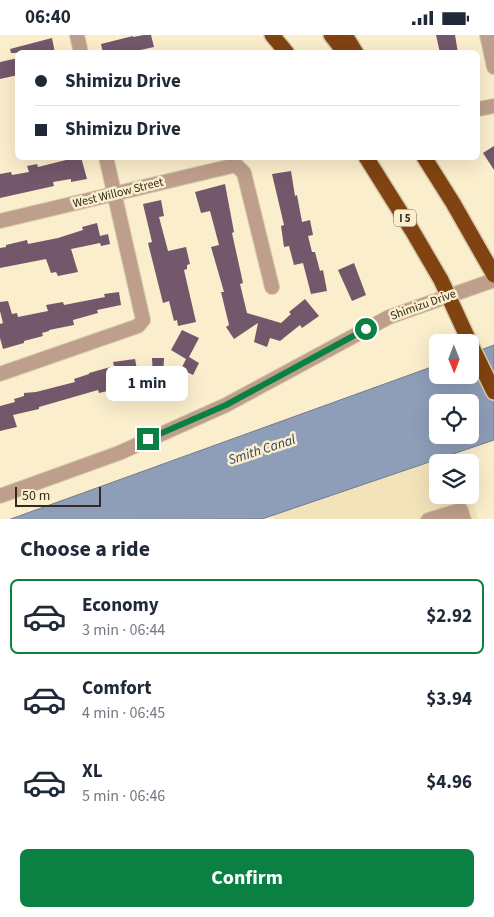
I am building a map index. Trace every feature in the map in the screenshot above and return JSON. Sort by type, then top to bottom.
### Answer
[{"type":"highway","points":[[272,35],[284,50]]},
{"type":"highway","points":[[331,35],[343,50]]},
{"type":"highway","points":[[345,35],[354,50]]},
{"type":"highway","name":"I 5","points":[[368,160],[441,280],[466,334]]},
{"type":"highway","points":[[426,160],[453,203],[490,269]]},
{"type":"highway","name":"I 5","points":[[479,361],[494,391]]},
{"type":"street","points":[[77,35],[80,50]]},
{"type":"street","points":[[487,35],[494,67]]},
{"type":"street","points":[[480,108],[494,105]]},
{"type":"street","points":[[0,375],[138,326],[143,320],[107,160]]},
{"type":"street","name":"West Willow Street","points":[[0,221],[236,165],[244,173],[272,287]]},
{"type":"street","name":"Shimizu Drive","points":[[0,496],[119,453],[226,405],[390,317],[494,280]]},
{"type":"street","points":[[428,519],[461,510],[464,519]]},
{"type":"shaded area","points":[[429,461],[429,504],[473,504],[478,519],[274,519],[272,514]]},
{"type":"water","name":"Smith Canal","points":[[494,345],[494,440],[453,454],[429,454],[429,462],[262,519],[11,519],[429,368],[429,384],[479,384],[479,351]]},
{"type":"building","points":[[151,35],[154,47],[140,50],[102,50],[101,44]]},
{"type":"building","points":[[436,35],[455,35],[458,50],[439,50]]},
{"type":"building","points":[[52,38],[54,50],[15,50],[15,53],[11,53],[10,49]]},
{"type":"building","points":[[15,59],[15,76],[0,79],[0,62]]},
{"type":"building","points":[[494,146],[494,170],[483,153]]},
{"type":"building","points":[[66,160],[82,160],[87,179],[71,182],[71,179],[53,182],[54,186],[0,198],[0,174],[11,172],[12,175],[29,172],[27,166],[37,164],[38,167]]},
{"type":"building","points":[[291,171],[302,222],[310,220],[313,235],[308,236],[320,271],[323,270],[327,291],[311,294],[303,263],[294,265],[289,246],[284,247],[281,226],[284,225],[272,174]]},
{"type":"building","points":[[225,184],[234,232],[232,233],[243,283],[240,284],[247,313],[281,323],[291,314],[289,312],[305,299],[319,316],[302,328],[300,325],[280,341],[270,338],[267,347],[254,342],[258,323],[234,339],[226,327],[229,325],[221,292],[224,292],[211,247],[219,245],[210,211],[201,213],[195,192]]},
{"type":"building","points":[[161,200],[164,216],[159,217],[168,251],[186,247],[190,264],[184,270],[196,322],[178,326],[177,320],[174,321],[169,301],[163,303],[148,243],[152,242],[143,204]]},
{"type":"building","points":[[97,223],[100,236],[108,234],[110,244],[101,246],[100,243],[71,249],[78,272],[58,276],[56,272],[51,273],[46,259],[0,268],[0,248],[6,247],[6,245],[27,240],[28,244],[58,238],[83,230],[82,227]]},
{"type":"building","points":[[354,263],[366,295],[352,301],[338,270]]},
{"type":"building","points":[[119,292],[121,305],[97,310],[98,313],[73,320],[74,325],[49,330],[42,333],[43,336],[3,349],[0,338],[0,324],[3,323],[0,302],[8,301],[12,314],[17,313],[18,317],[48,311],[46,305],[63,302],[64,305],[105,297],[104,294]]},
{"type":"building","points":[[182,330],[199,338],[189,357],[199,363],[193,375],[181,369],[186,359],[171,350]]},
{"type":"building","points":[[152,358],[164,358],[163,379],[153,379]]},
{"type":"building","points":[[135,359],[138,375],[123,378],[124,383],[115,385],[116,389],[99,393],[98,390],[39,407],[39,409],[13,415],[17,427],[0,431],[0,406],[15,402],[14,399],[24,396],[24,393],[36,392],[75,382],[74,379],[114,366],[113,362]]},
{"type":"route","points":[[148,439],[226,405],[366,329]]}]
